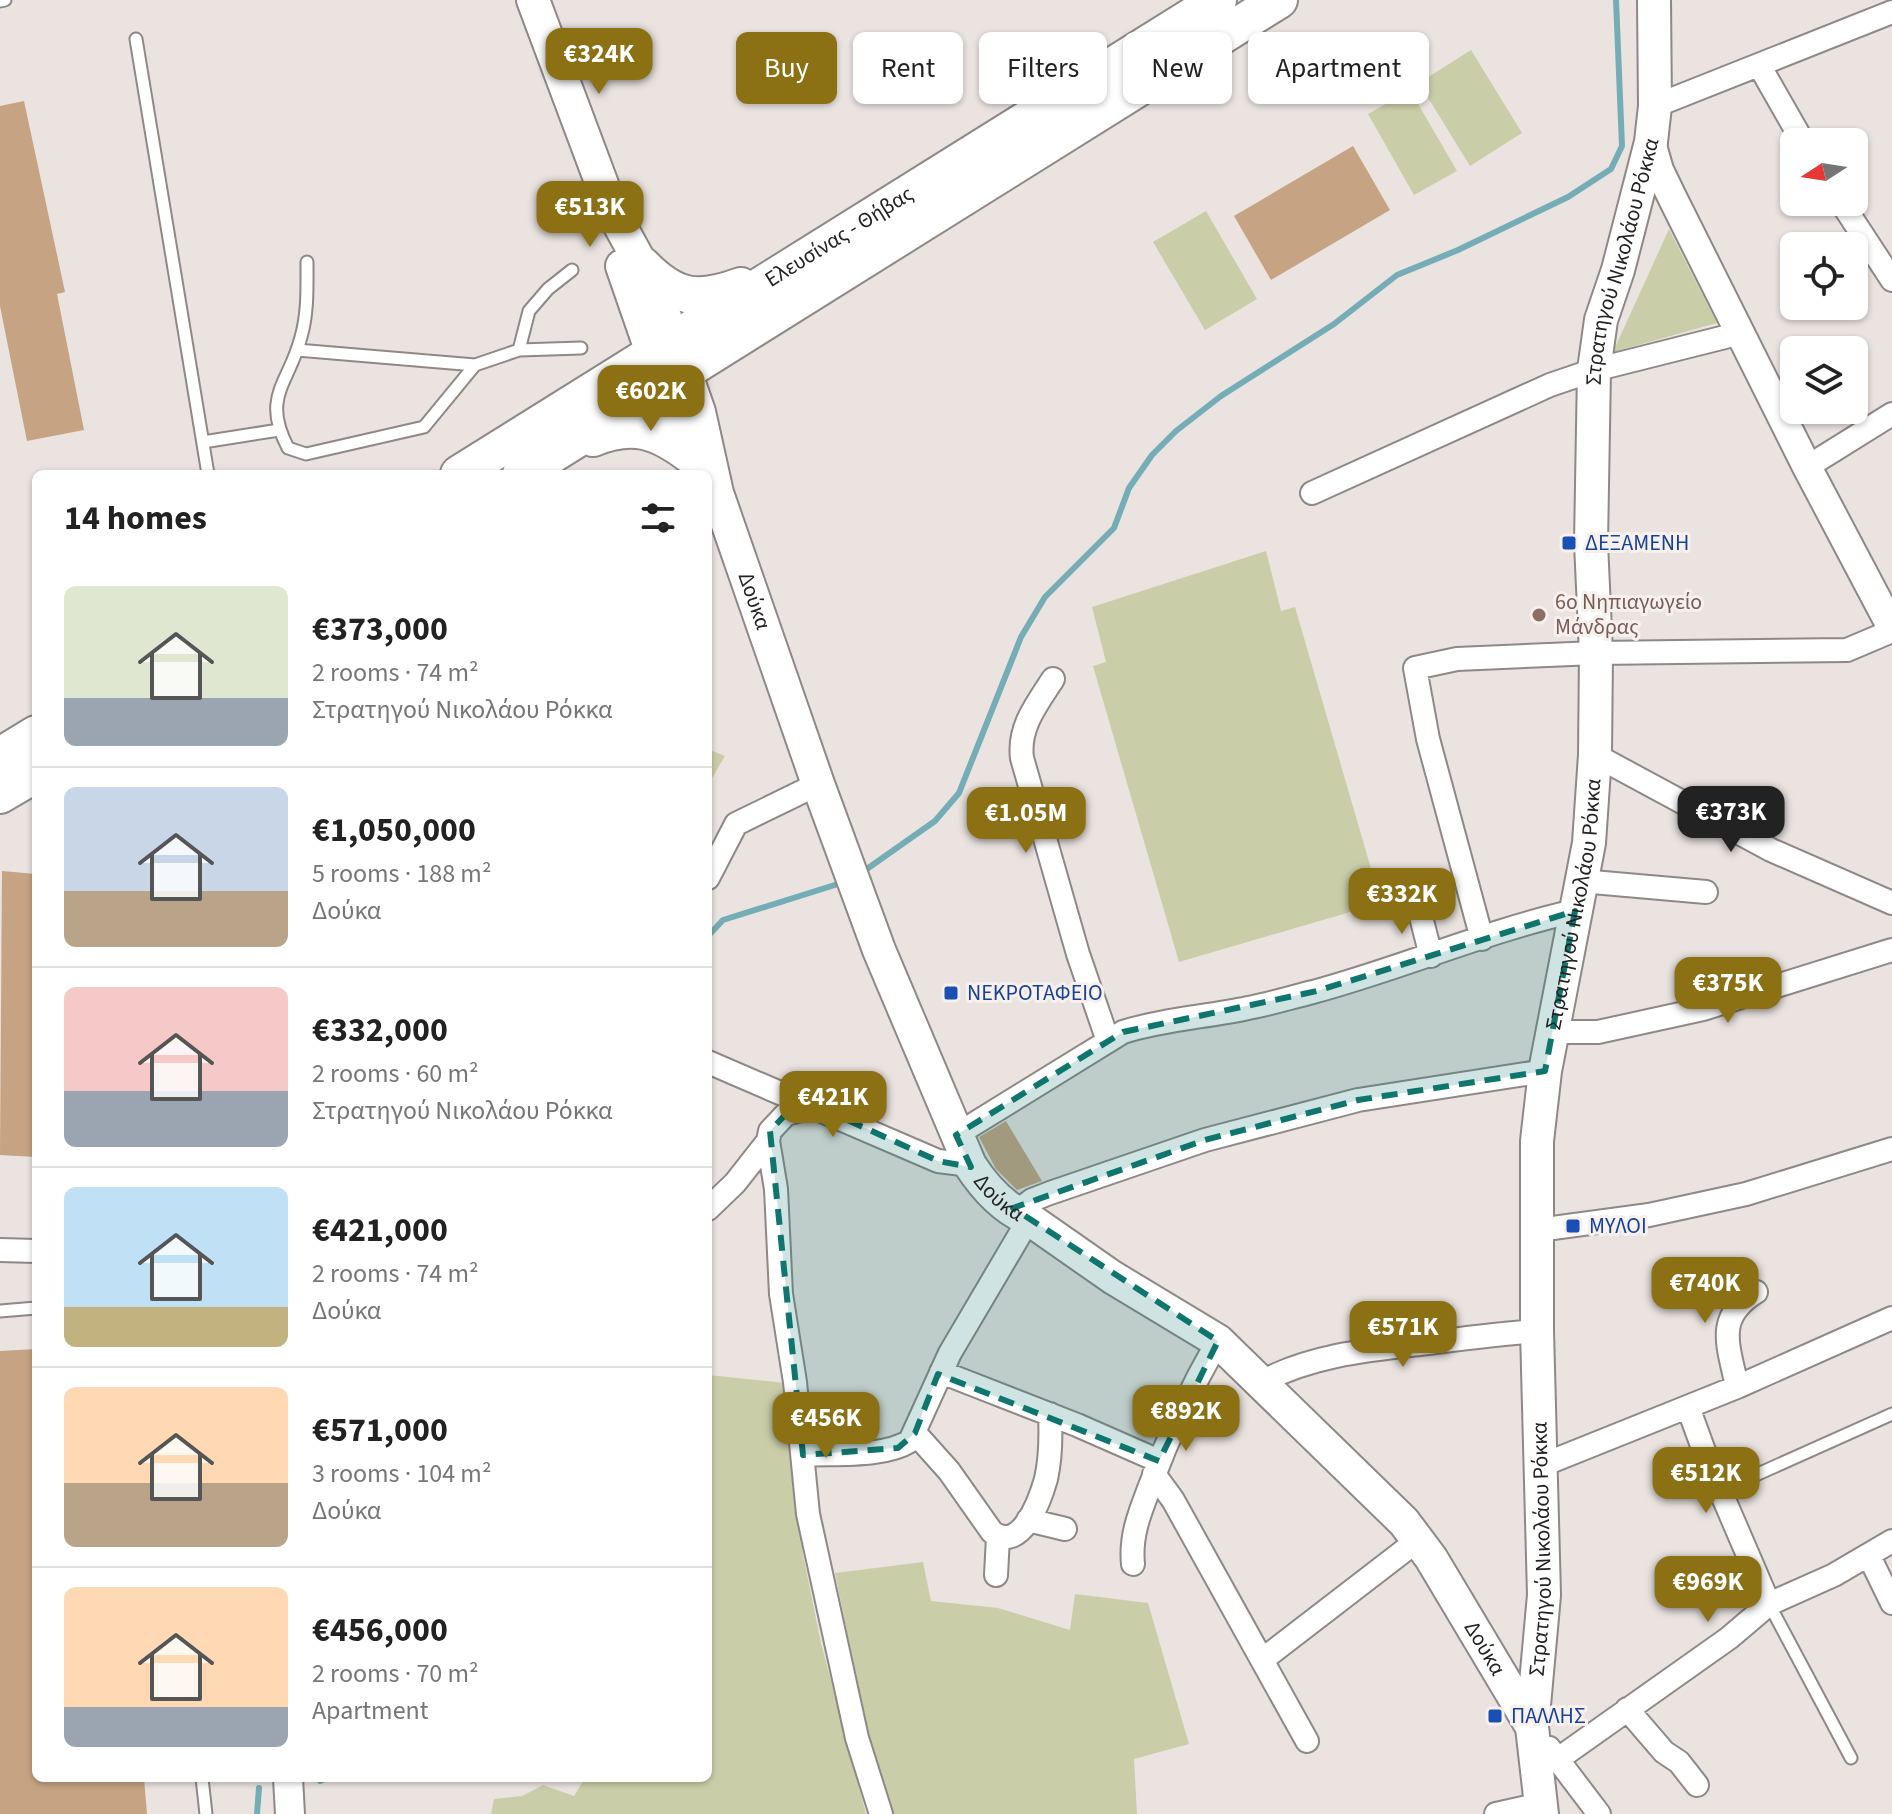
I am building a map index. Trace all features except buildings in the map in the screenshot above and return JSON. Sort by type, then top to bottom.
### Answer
[{"type":"main road","points":[[533,0],[612,211],[642,265],[669,363]]},
{"type":"main road","name":"Ελευσίνας - Θήβας","points":[[536,465],[792,267],[1218,0]]},
{"type":"main road","name":"Ελευσίνας - Θήβας","points":[[467,470],[669,363],[1279,0]]},
{"type":"main road","name":"Στρατηγού Νικολάου Ρόκκα","points":[[1541,1809],[1532,1727],[1544,1595],[1537,1331],[1537,1141],[1545,1071],[1594,806],[1596,653],[1591,543],[1594,370],[1601,320],[1618,270],[1651,142],[1655,106],[1654,0]]},
{"type":"main road","points":[[612,211],[620,258],[669,363]]},
{"type":"main road","points":[[642,265],[671,289],[697,297],[727,291],[792,267]]},
{"type":"main road","name":"Δούκα","points":[[669,363],[704,470]]},
{"type":"main road","name":"Δούκα","points":[[669,363],[706,441],[706,470]]},
{"type":"main road","points":[[536,465],[612,431],[626,429],[650,431],[679,446],[701,470]]},
{"type":"main road","name":"Δούκα","points":[[712,492],[879,950],[970,1165],[994,1195],[1022,1216],[1112,1277],[1218,1341],[1404,1522],[1532,1727]]},
{"type":"main road","points":[[0,756],[32,736]]},
{"type":"main road","points":[[0,795],[32,776]]},
{"type":"street","points":[[1655,106],[1892,12]]},
{"type":"street","points":[[1759,65],[1795,128]]},
{"type":"street","points":[[1482,939],[1428,739],[1415,668],[1457,659],[1596,653],[1847,650],[1892,630],[1659,170],[1651,142]]},
{"type":"street","points":[[1850,216],[1892,280]]},
{"type":"street","points":[[1312,493],[1550,385],[1594,370],[1741,333]]},
{"type":"street","points":[[1807,467],[1892,414]]},
{"type":"street","points":[[1053,679],[1024,727],[1020,741],[1022,758],[1078,954],[1108,1041]]},
{"type":"street","points":[[1595,755],[1771,850],[1892,903]]},
{"type":"street","points":[[712,870],[736,824],[818,784]]},
{"type":"street","points":[[956,1135],[1123,1032],[1147,1025],[1247,1009],[1431,956],[1482,939],[1578,896],[1706,892]]},
{"type":"street","points":[[1418,905],[1431,956]]},
{"type":"street","points":[[1553,1032],[1598,1032],[1703,1009],[1892,950]]},
{"type":"street","points":[[712,1064],[938,1161],[970,1165]]},
{"type":"street","points":[[803,1455],[898,1448],[910,1441],[941,1372],[1032,1200],[1205,1140],[1358,1100],[1545,1071]]},
{"type":"street","points":[[823,1109],[805,1109],[786,1114],[770,1131],[768,1141],[776,1189],[781,1294],[795,1382],[808,1514],[857,1738],[881,1814]]},
{"type":"street","points":[[712,1205],[728,1191],[768,1141]]},
{"type":"street","points":[[1538,1230],[1649,1215],[1746,1194],[1892,1149]]},
{"type":"street","points":[[0,1250],[32,1251]]},
{"type":"street","points":[[1737,1387],[1726,1337],[1728,1323],[1733,1312],[1756,1292]]},
{"type":"street","points":[[1540,1466],[1737,1387],[1892,1318]]},
{"type":"street","points":[[1260,1383],[1282,1371],[1362,1352],[1537,1331]]},
{"type":"street","points":[[1133,1564],[1131,1547],[1137,1521],[1171,1429],[1218,1341]]},
{"type":"street","points":[[941,1372],[1050,1414],[1157,1468],[1307,1741]]},
{"type":"street","points":[[1688,1407],[1769,1604]]},
{"type":"street","points":[[998,1537],[1011,1537],[1020,1532],[1046,1480],[1051,1441],[1050,1414]]},
{"type":"street","points":[[915,1433],[949,1471],[998,1537],[996,1575]]},
{"type":"street","points":[[1028,1520],[1065,1529]]},
{"type":"street","points":[[1262,1660],[1418,1540]]},
{"type":"street","points":[[1558,1759],[1729,1638],[1769,1604],[1869,1556],[1892,1541]]},
{"type":"street","points":[[1869,1556],[1892,1603]]},
{"type":"street","points":[[1627,1709],[1697,1785]]},
{"type":"street","points":[[1532,1727],[1599,1814]]},
{"type":"street","points":[[288,1782],[290,1814]]},
{"type":"street","points":[[1496,1814],[1541,1809]]},
{"type":"lane","points":[[136,39],[207,470]]},
{"type":"lane","points":[[307,262],[307,300],[297,350],[278,389],[276,409],[279,430],[288,448],[306,454],[424,427],[475,365]]},
{"type":"lane","points":[[519,350],[529,311],[548,289],[572,270]]},
{"type":"lane","points":[[297,350],[475,365],[519,350],[581,348]]},
{"type":"lane","points":[[203,442],[279,430]]},
{"type":"lane","points":[[0,1311],[32,1308]]},
{"type":"lane","points":[[1720,1491],[1892,1414]]},
{"type":"lane","points":[[1769,1604],[1851,1758]]},
{"type":"lane","points":[[202,1782],[206,1814]]},
{"type":"highlighted area","points":[[1575,911],[1545,1071],[1358,1100],[1205,1140],[1013,1208],[1218,1341],[1159,1461],[938,1374],[915,1433],[898,1448],[803,1455],[770,1131],[786,1114],[823,1109],[938,1161],[971,1167],[956,1135],[1123,1032],[1317,991]]},
{"type":"green space","points":[[1471,50],[1522,133],[1470,166],[1429,99],[1429,77]]},
{"type":"green space","points":[[1386,104],[1418,104],[1457,171],[1414,195],[1368,114]]},
{"type":"green space","points":[[1206,211],[1257,299],[1205,330],[1153,242]]},
{"type":"green space","points":[[1669,229],[1717,323],[1613,352]]},
{"type":"green space","points":[[1266,551],[1281,611],[1295,607],[1381,903],[1179,962],[1093,666],[1106,662],[1092,607]]},
{"type":"green space","points":[[712,751],[725,756],[712,778]]},
{"type":"green space","points":[[712,1375],[786,1383],[803,1555],[821,1643],[866,1814],[491,1814],[494,1799],[522,1796],[543,1785],[574,1796],[583,1782],[712,1782]]},
{"type":"green space","points":[[923,1562],[931,1601],[998,1608],[1070,1630],[1075,1594],[1148,1603],[1189,1744],[1134,1759],[1137,1814],[893,1814],[867,1731],[835,1573]]},
{"type":"waterway","points":[[864,871],[935,821],[959,793],[1021,637],[1045,597],[1114,528],[1129,488],[1152,455],[1176,431],[1221,396],[1334,324],[1397,275],[1458,250],[1568,197],[1611,169],[1622,146],[1616,0]]},
{"type":"waterway","points":[[712,932],[723,920],[838,884]]},
{"type":"waterway","points":[[257,1814],[259,1788]]},
{"type":"place","name":"ΔΕΞΑΜΕΝΗ","points":[[1569,543]]},
{"type":"place","name":"6ο Νηπιαγωγείο Μάνδρας","points":[[1539,615]]},
{"type":"place","name":"ΝΕΚΡΟΤΑΦΕΙΟ","points":[[951,993]]},
{"type":"place","name":"ΜΥΛΟΙ","points":[[1573,1226]]},
{"type":"place","name":"ΠΑΛΛΗΣ","points":[[1495,1716]]}]
